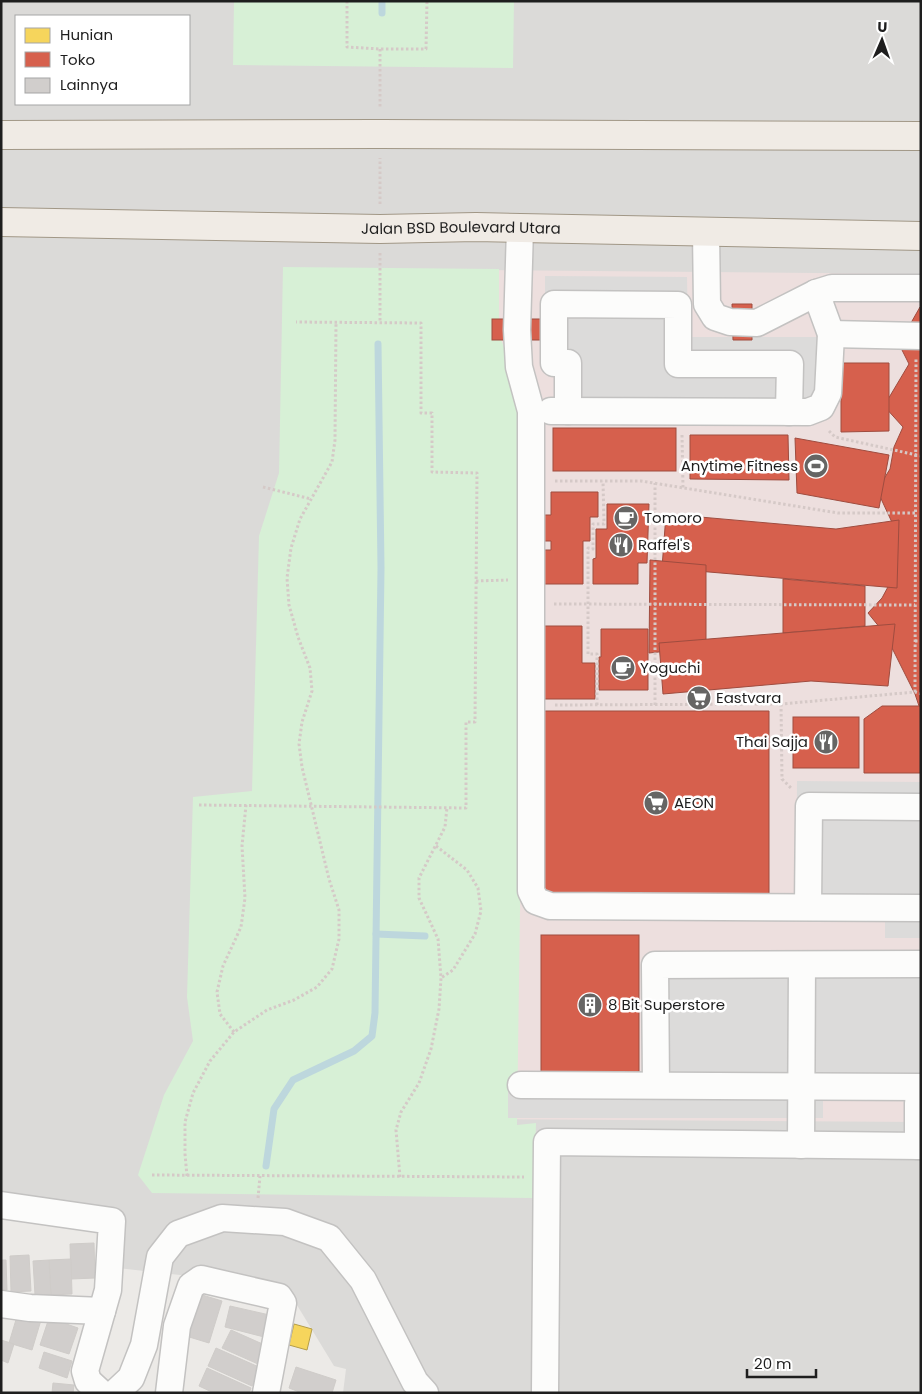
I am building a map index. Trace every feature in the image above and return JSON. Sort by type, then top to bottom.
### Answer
[{"type":"main road","points":[[1,135],[921,136]]},
{"type":"main road","name":"Jalan BSD Boulevard Utara","points":[[1,222],[380,229],[520,228],[921,236]]},
{"type":"street","points":[[520,228],[517,330],[519,367],[531,411],[531,891],[536,901],[550,906],[921,908]]},
{"type":"street","points":[[706,232],[707,304],[715,317],[730,322],[757,323],[816,293],[832,288],[921,288]]},
{"type":"street","points":[[531,411],[799,412],[821,407],[828,393],[831,334],[816,293]]},
{"type":"street","points":[[568,411],[568,363],[554,363],[554,304],[678,305],[678,364],[790,364],[799,412]]},
{"type":"street","points":[[831,334],[918,336]]},
{"type":"street","points":[[808,906],[809,806],[921,807]]},
{"type":"street","points":[[656,1085],[655,965],[921,964]]},
{"type":"street","points":[[801,1145],[802,965]]},
{"type":"street","points":[[521,1085],[801,1086],[919,1095],[919,1146],[547,1142],[545,1393]]},
{"type":"street","points":[[1,1205],[112,1221],[108,1290],[84,1371],[88,1381],[102,1393]]},
{"type":"street","points":[[115,1393],[131,1378],[144,1345],[160,1256],[178,1234],[222,1218],[285,1222],[329,1238],[363,1280],[415,1382],[425,1393]]},
{"type":"street","points":[[169,1393],[178,1326],[191,1286],[201,1279],[279,1297],[283,1303],[266,1393]]},
{"type":"street","points":[[1,1304],[30,1308],[102,1311]]},
{"type":"path","points":[[347,1],[347,47],[380,49],[426,49],[427,1]]},
{"type":"path","points":[[380,49],[380,322]]},
{"type":"path","points":[[199,805],[466,808],[466,722],[475,722],[477,473],[432,472],[432,413],[421,413],[421,323],[296,322]]},
{"type":"path","points":[[187,1176],[185,1122],[193,1093],[210,1061],[234,1032],[267,1010],[294,1000],[317,987],[332,969],[339,939],[339,910],[329,879],[302,767],[299,744],[302,722],[312,691],[310,668],[298,637],[289,605],[287,578],[291,548],[300,519],[332,462],[335,440],[336,322]]},
{"type":"path","points":[[915,692],[915,456],[918,336]]},
{"type":"path","points":[[682,412],[683,488]]},
{"type":"path","points":[[799,412],[835,437],[921,456]]},
{"type":"path","points":[[597,705],[597,654],[588,654],[588,548],[593,548],[593,524],[604,524],[603,481]]},
{"type":"path","points":[[531,482],[641,481],[838,513],[915,513]]},
{"type":"path","points":[[655,483],[655,705]]},
{"type":"path","points":[[263,487],[311,499]]},
{"type":"path","points":[[915,550],[921,550]]},
{"type":"path","points":[[476,581],[588,604],[915,606]]},
{"type":"path","points":[[915,641],[921,641]]},
{"type":"path","points":[[531,705],[781,704],[915,692],[921,694]]},
{"type":"path","points":[[781,704],[782,779],[809,806]]},
{"type":"path","points":[[234,1032],[220,1014],[217,992],[223,966],[241,926],[245,898],[242,846],[246,805]]},
{"type":"path","points":[[400,1177],[396,1130],[401,1112],[419,1083],[431,1049],[439,1009],[441,978],[438,939],[419,898],[419,878],[444,827],[447,807]]},
{"type":"path","points":[[436,845],[467,870],[478,888],[481,911],[475,934],[453,970],[441,978]]},
{"type":"path","points":[[152,1175],[547,1178]]},
{"type":"shaded area","points":[[1,1],[921,1],[921,1393],[343,1393],[346,1369],[334,1366],[286,1287],[100,1266],[103,1220],[1,1201]]},
{"type":"shaded area","name":"Eastvara","points":[[478,270],[921,274],[921,1122],[482,1119]]},
{"type":"shaded area","points":[[545,276],[687,277],[688,337],[817,337],[816,396],[811,400],[560,405],[560,377],[545,366]]},
{"type":"shaded area","points":[[797,781],[921,782],[921,938],[885,938],[885,917],[796,916]]},
{"type":"shaded area","points":[[646,975],[921,977],[921,1095],[823,1095],[823,1118],[508,1118],[508,1079],[648,1081]]},
{"type":"green space","points":[[234,1],[514,1],[513,68],[233,65]]},
{"type":"green space","points":[[283,267],[499,269],[499,334],[527,409],[517,1125],[536,1123],[534,1198],[152,1193],[138,1175],[164,1095],[193,1041],[187,997],[193,797],[252,791],[259,536],[279,473]]},
{"type":"building: Hunian","points":[[294,1324],[312,1329],[307,1350],[289,1345]]},
{"type":"building: Toko","points":[[732,304],[752,304],[752,340],[733,340]]},
{"type":"building: Toko","points":[[920,307],[920,709],[915,694],[885,634],[868,613],[882,598],[896,572],[887,552],[896,531],[877,490],[890,469],[894,447],[903,427],[884,406],[909,364],[899,344]]},
{"type":"building: Toko","points":[[492,319],[542,319],[542,340],[492,340]]},
{"type":"building: Toko","points":[[841,363],[889,363],[889,431],[841,432]]},
{"type":"building: Toko","points":[[553,428],[676,428],[676,471],[553,471]]},
{"type":"building: Toko","points":[[690,435],[788,435],[789,480],[690,479]]},
{"type":"building: Toko","points":[[795,438],[889,455],[879,508],[797,493]]},
{"type":"building: Toko","points":[[551,492],[598,492],[598,517],[590,517],[590,541],[583,541],[583,584],[542,584],[542,550],[551,550],[551,541],[542,541],[542,515],[551,515]]},
{"type":"building: Toko","points":[[607,504],[649,504],[647,563],[638,563],[638,584],[593,584],[593,559],[596,558],[596,529],[607,529]]},
{"type":"building: Toko","points":[[666,514],[836,529],[899,520],[897,588],[662,568]]},
{"type":"building: Toko","points":[[650,560],[706,565],[706,647],[649,653]]},
{"type":"building: Toko","points":[[783,579],[865,586],[865,626],[783,633]]},
{"type":"building: Toko","points":[[895,624],[888,686],[811,681],[663,694],[659,643]]},
{"type":"building: Toko","points":[[538,626],[582,626],[582,663],[595,663],[595,699],[543,699]]},
{"type":"building: Toko","points":[[601,629],[648,629],[648,690],[599,690]]},
{"type":"building: Toko","points":[[882,706],[921,706],[921,773],[864,773],[864,719]]},
{"type":"building: Toko","name":"AEON","points":[[543,711],[769,711],[769,896],[543,895]]},
{"type":"building: Toko","name":"Thai Sajja","points":[[793,717],[859,717],[859,768],[793,768]]},
{"type":"building: Toko","name":"8 Bit Superstore","points":[[541,935],[639,935],[639,1075],[541,1075]]},
{"type":"building: Lainnya","points":[[94,1243],[95,1278],[71,1279],[70,1244]]},
{"type":"building: Lainnya","points":[[29,1255],[31,1291],[11,1292],[10,1256]]},
{"type":"building: Lainnya","points":[[71,1259],[72,1294],[51,1295],[49,1260]]},
{"type":"building: Lainnya","points":[[1,1260],[6,1260],[7,1290],[1,1290]]},
{"type":"building: Lainnya","points":[[49,1260],[51,1295],[35,1295],[33,1261]]},
{"type":"building: Lainnya","points":[[199,1294],[222,1301],[209,1343],[186,1336]]},
{"type":"building: Lainnya","points":[[230,1306],[274,1316],[268,1338],[225,1327]]},
{"type":"building: Lainnya","points":[[18,1313],[41,1320],[32,1350],[9,1343]]},
{"type":"building: Lainnya","points":[[49,1318],[78,1328],[69,1354],[40,1345]]},
{"type":"building: Lainnya","points":[[231,1330],[267,1346],[258,1364],[222,1348]]},
{"type":"building: Lainnya","points":[[1,1340],[14,1344],[8,1363],[1,1360]]},
{"type":"building: Lainnya","points":[[216,1348],[261,1368],[252,1386],[208,1366]]},
{"type":"building: Lainnya","points":[[44,1352],[72,1361],[67,1378],[39,1368]]},
{"type":"building: Lainnya","points":[[296,1367],[336,1380],[332,1393],[302,1393],[289,1388]]},
{"type":"building: Lainnya","points":[[207,1368],[251,1388],[249,1393],[214,1393],[199,1386]]},
{"type":"building: Lainnya","points":[[53,1383],[74,1385],[73,1393],[52,1393]]},
{"type":"waterway","points":[[382,1],[382,13]]},
{"type":"waterway","points":[[266,1166],[274,1109],[293,1080],[354,1051],[372,1036],[375,1013],[381,568],[378,344]]},
{"type":"waterway","points":[[376,934],[425,936]]},
{"type":"place","name":"Anytime Fitness","points":[[816,466]]},
{"type":"place","name":"Tomoro","points":[[626,518]]},
{"type":"place","name":"Raffel's","points":[[621,545]]},
{"type":"place","name":"Yoguchi","points":[[623,668]]},
{"type":"place","name":"Eastvara","points":[[699,698]]},
{"type":"place","name":"Thai Sajja","points":[[826,742]]},
{"type":"place","name":"AEON","points":[[656,803]]},
{"type":"place","name":"8 Bit Superstore","points":[[590,1005]]}]
